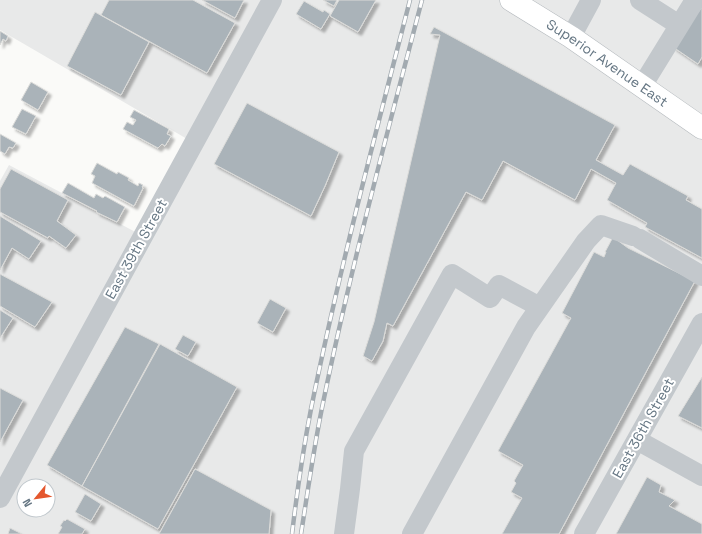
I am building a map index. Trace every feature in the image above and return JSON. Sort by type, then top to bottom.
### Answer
[{"type":"main road","name":"Superior Avenue East","points":[[511,0],[570,37],[702,128]]},
{"type":"street","name":"East 39th Street","points":[[0,498],[272,0]]},
{"type":"street","points":[[570,37],[591,0]]},
{"type":"street","points":[[640,0],[679,25]]},
{"type":"street","points":[[642,86],[695,0]]},
{"type":"street","points":[[412,534],[526,327],[586,241],[601,225],[636,237],[702,276]]},
{"type":"street","points":[[344,534],[354,450],[452,274],[490,298],[499,285],[540,307]]},
{"type":"street","name":"East 36th Street","points":[[584,534],[702,324]]},
{"type":"street","points":[[637,440],[702,476]]},
{"type":"shaded area","points":[[0,0],[702,0],[702,534],[0,534],[0,181],[9,165],[143,236],[194,143],[0,30]]},
{"type":"building","points":[[109,0],[193,0],[235,23],[207,73],[101,15]]},
{"type":"building","points":[[202,0],[244,0],[235,18]]},
{"type":"building","points":[[323,0],[337,0],[334,6]]},
{"type":"building","points":[[339,0],[376,0],[358,32],[330,16]]},
{"type":"building","points":[[304,1],[323,12],[324,10],[330,14],[321,29],[296,14]]},
{"type":"building","points":[[702,7],[702,57],[698,64],[673,47]]},
{"type":"building","points":[[95,12],[149,42],[121,95],[67,66]]},
{"type":"building","points":[[434,27],[615,125],[596,160],[623,175],[630,164],[688,196],[686,200],[702,209],[702,258],[645,227],[647,223],[607,200],[616,183],[591,169],[575,200],[503,161],[482,200],[466,192],[393,326],[387,323],[383,341],[372,361],[363,356],[374,322],[440,35],[430,34]]},
{"type":"building","points":[[0,31],[8,36],[6,41],[3,39],[0,45]]},
{"type":"building","points":[[31,82],[48,92],[38,110],[21,100]]},
{"type":"building","points":[[247,103],[339,152],[311,216],[214,164]]},
{"type":"building","points":[[22,109],[36,116],[26,134],[12,127]]},
{"type":"building","points":[[134,110],[169,129],[167,134],[171,136],[165,146],[162,144],[158,148],[123,129],[127,122],[133,125],[136,120],[130,117]]},
{"type":"building","points":[[0,134],[16,143],[13,148],[9,147],[5,154],[0,151]]},
{"type":"building","points":[[97,163],[117,174],[118,172],[129,178],[128,180],[138,186],[139,183],[143,185],[134,206],[92,183],[95,176],[91,174]]},
{"type":"building","points":[[11,169],[68,200],[57,221],[76,235],[66,248],[49,236],[48,238],[0,212],[0,189]]},
{"type":"building","points":[[68,183],[94,198],[96,194],[103,198],[105,196],[125,207],[117,222],[62,193]]},
{"type":"building","points":[[0,216],[41,241],[29,259],[12,248],[0,270]]},
{"type":"building","points":[[613,237],[628,248],[695,281],[559,534],[502,534],[522,498],[511,492],[516,483],[514,481],[523,465],[498,451],[571,318],[562,313],[594,252],[604,257]]},
{"type":"building","points":[[0,274],[52,302],[35,327],[0,306]]},
{"type":"building","points":[[270,299],[286,308],[273,332],[257,323]]},
{"type":"building","points":[[0,310],[13,318],[0,338]]},
{"type":"building","points":[[125,327],[159,344],[82,486],[47,465]]},
{"type":"building","points":[[183,335],[196,342],[188,356],[175,349]]},
{"type":"building","points":[[160,344],[237,387],[158,529],[82,486]]},
{"type":"building","points":[[702,377],[702,428],[678,416]]},
{"type":"building","points":[[0,388],[23,400],[0,442]]},
{"type":"building","points":[[195,469],[271,510],[269,534],[159,534]]},
{"type":"building","points":[[647,477],[661,485],[659,492],[675,500],[669,506],[702,524],[702,534],[616,534]]},
{"type":"building","points":[[85,494],[101,504],[91,521],[75,512]]},
{"type":"building","points":[[67,519],[85,529],[82,534],[58,534],[62,527],[60,526],[64,520],[65,521]]},
{"type":"building","points":[[10,528],[22,534],[8,534]]},
{"type":"railway","points":[[292,534],[305,440],[333,306],[410,0]]},
{"type":"railway","points":[[301,534],[323,403],[345,302],[422,0]]}]
